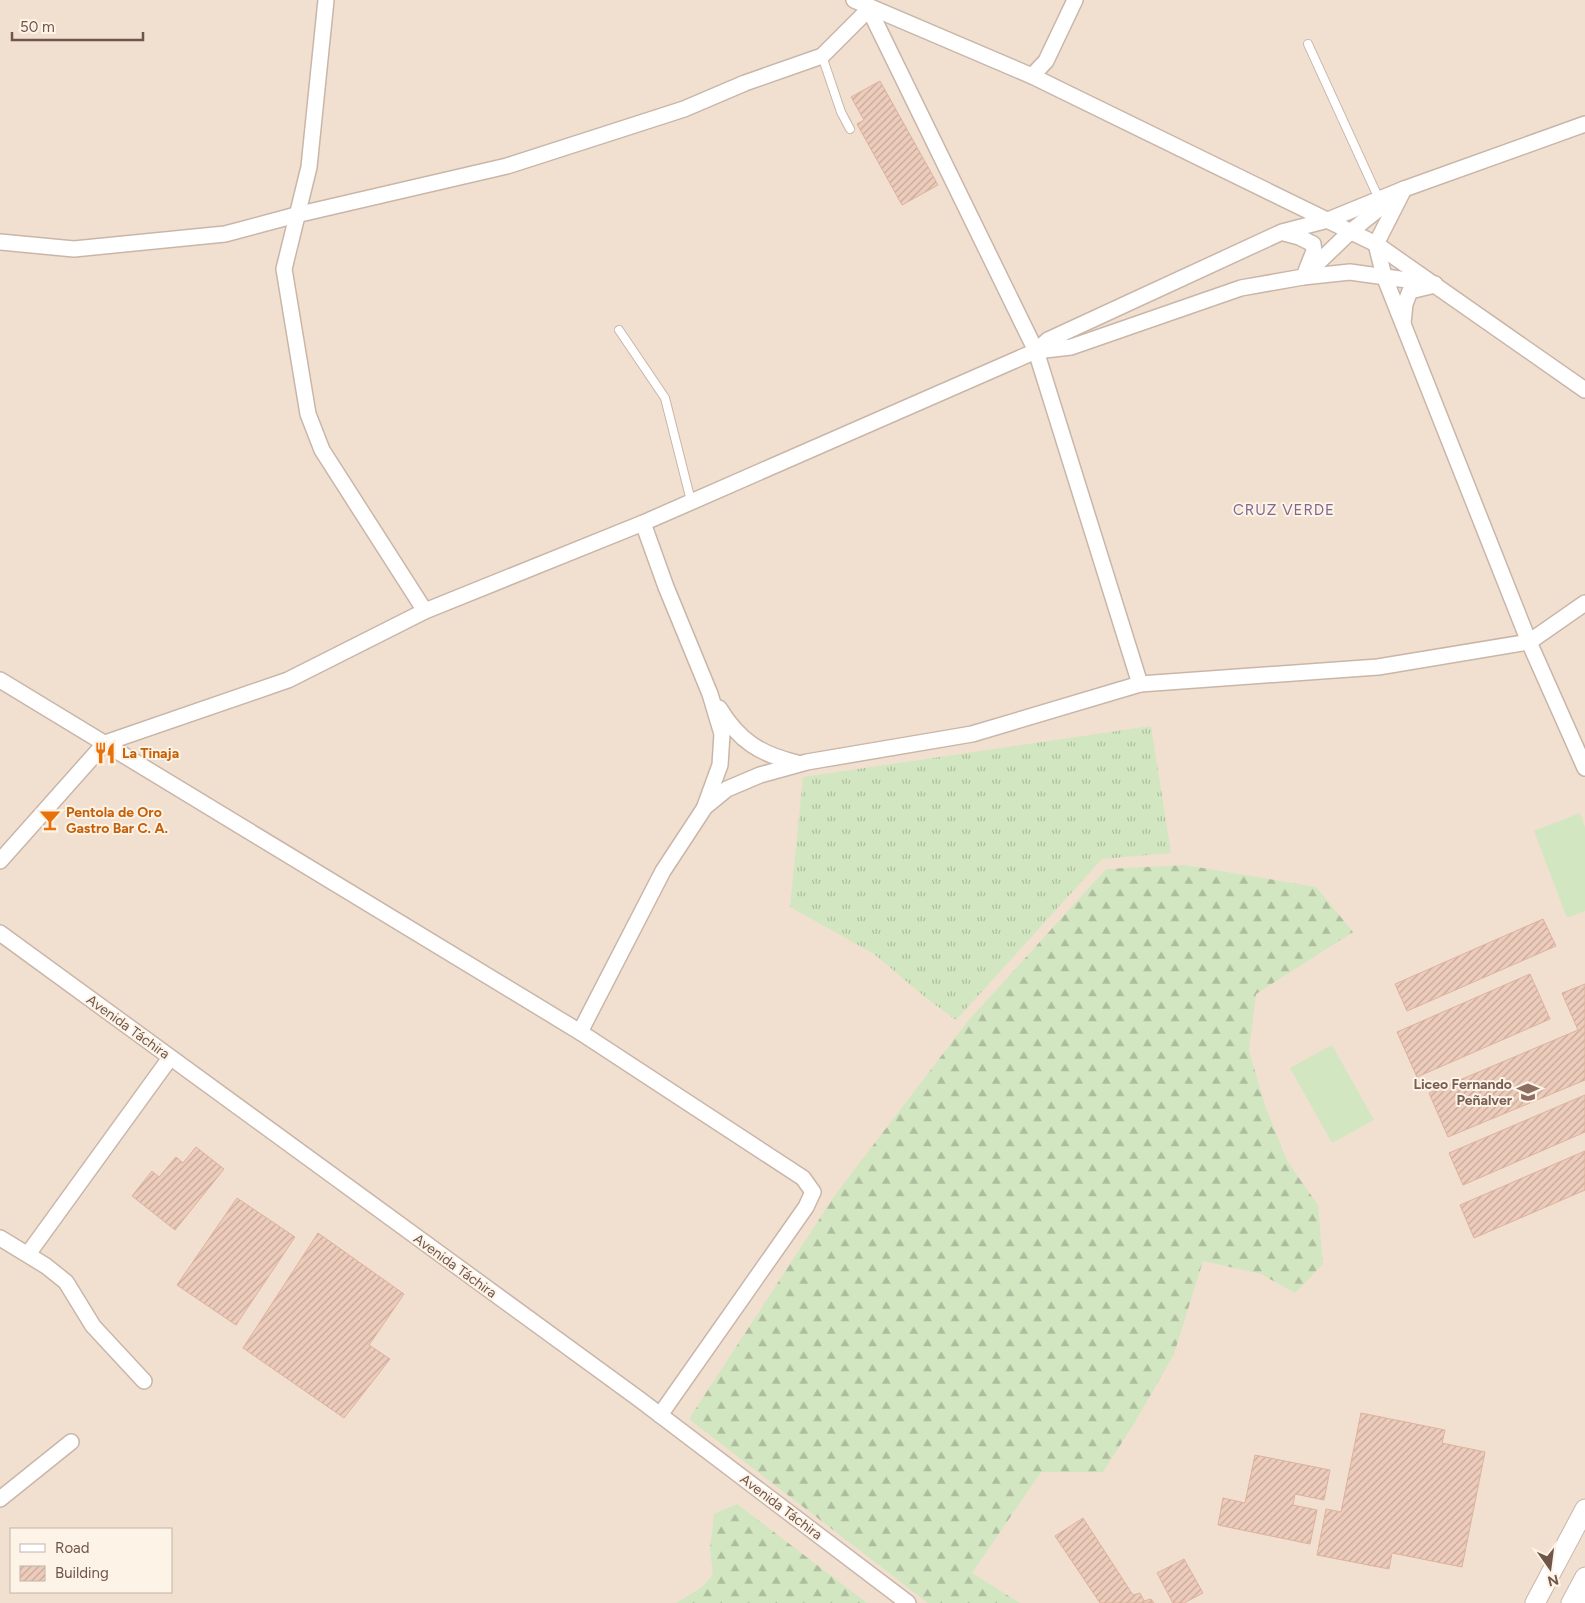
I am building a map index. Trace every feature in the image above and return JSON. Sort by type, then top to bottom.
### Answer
[{"type":"street","points":[[326,0],[309,167],[284,269],[308,414],[322,450],[425,611]]},
{"type":"street","points":[[854,0],[869,9],[1032,76],[1376,244],[1585,390]]},
{"type":"street","points":[[1032,76],[1046,61],[1075,0]]},
{"type":"street","points":[[0,242],[83,248],[225,234],[296,215],[507,166],[684,109],[744,83],[822,56],[869,9]]},
{"type":"street","points":[[869,9],[1036,351],[1140,684]]},
{"type":"street","points":[[1036,351],[1048,340],[1282,232],[1328,220],[1404,189],[1585,124]]},
{"type":"street","points":[[1303,277],[1350,232],[1404,189]]},
{"type":"street","points":[[1404,189],[1376,244],[1384,276],[1529,642],[1585,768]]},
{"type":"street","points":[[1282,232],[1299,237],[1312,244],[1314,251],[1303,277]]},
{"type":"street","points":[[0,861],[105,743],[288,680],[425,611],[643,523],[1036,351],[1071,347],[1241,288],[1303,277],[1350,272],[1435,284]]},
{"type":"street","points":[[1403,326],[1404,304],[1410,291],[1435,284]]},
{"type":"street","points":[[580,1032],[663,871],[704,807],[720,765],[722,734],[710,694],[666,587],[643,523]]},
{"type":"street","points":[[704,807],[727,788],[760,775],[801,764],[972,734],[1140,684],[1378,667],[1529,642],[1585,602]]},
{"type":"street","points":[[0,680],[580,1032],[804,1178],[813,1192],[806,1207],[660,1415]]},
{"type":"street","points":[[710,694],[729,724],[754,747],[772,757],[801,764]]},
{"type":"street","name":"Avenida Táchira","points":[[0,933],[660,1415],[908,1603]]},
{"type":"street","points":[[28,1254],[170,1058]]},
{"type":"street","points":[[0,1238],[28,1254],[66,1282],[93,1326],[144,1381]]},
{"type":"street","points":[[0,1499],[71,1442]]},
{"type":"street","points":[[1535,1603],[1585,1509]]},
{"type":"street","points":[[1571,1603],[1585,1577]]},
{"type":"lane","points":[[1308,44],[1379,199]]},
{"type":"lane","points":[[822,56],[840,112],[850,129]]},
{"type":"lane","points":[[619,330],[665,398],[691,501]]},
{"type":"shaded area","points":[[0,0],[1585,0],[1585,1603],[0,1603]]},
{"type":"green space","points":[[1151,726],[1171,853],[1102,859],[956,1020],[925,997],[874,954],[790,907],[803,777]]},
{"type":"green space","points":[[1580,813],[1585,827],[1585,911],[1567,918],[1534,831]]},
{"type":"green space","points":[[1185,865],[1316,887],[1353,932],[1256,994],[1249,1051],[1266,1108],[1287,1161],[1318,1205],[1323,1264],[1295,1293],[1261,1274],[1203,1261],[1174,1354],[1135,1422],[1103,1472],[1041,1472],[972,1573],[1020,1603],[928,1603],[689,1419],[835,1195],[968,1021],[1106,869]]},
{"type":"green space","points":[[1332,1045],[1374,1120],[1332,1143],[1290,1068]]},
{"type":"green space","points":[[737,1504],[867,1603],[676,1603],[701,1588],[713,1575],[710,1549],[714,1514]]},
{"type":"building","points":[[880,81],[938,185],[902,205],[857,124],[864,120],[851,97]]},
{"type":"building","points":[[1543,919],[1556,946],[1407,1011],[1395,984]]},
{"type":"building","points":[[1530,974],[1550,1019],[1417,1077],[1397,1032]]},
{"type":"building","points":[[1585,984],[1585,1080],[1448,1137],[1429,1093],[1578,1030],[1562,993]]},
{"type":"building","points":[[1585,1095],[1585,1132],[1463,1185],[1449,1153]]},
{"type":"building","points":[[196,1147],[224,1169],[175,1230],[132,1196],[152,1171],[159,1177],[176,1157],[183,1163]]},
{"type":"building","points":[[1585,1151],[1585,1190],[1474,1238],[1460,1205]]},
{"type":"building","points":[[237,1198],[295,1237],[236,1325],[177,1285]]},
{"type":"building","points":[[318,1233],[404,1294],[369,1345],[390,1359],[344,1418],[243,1348]]},
{"type":"building","points":[[1361,1413],[1445,1430],[1442,1443],[1485,1452],[1462,1567],[1392,1553],[1389,1569],[1317,1555],[1326,1509],[1341,1512]]},
{"type":"building","points":[[1255,1455],[1330,1470],[1324,1500],[1295,1494],[1293,1505],[1317,1510],[1310,1544],[1218,1525],[1223,1498],[1245,1503]]},
{"type":"building","points":[[1083,1518],[1133,1595],[1140,1593],[1144,1601],[1151,1599],[1154,1603],[1100,1603],[1055,1536]]},
{"type":"building","points":[[1184,1559],[1203,1593],[1184,1603],[1173,1603],[1157,1573]]},
{"type":"place","name":"La Tinaja","points":[[105,753]]},
{"type":"place","name":"Pentola de Oro Gastro Bar C. A.","points":[[50,820]]},
{"type":"place","name":"Liceo Fernando Peñalver","points":[[1528,1092]]},
{"type":"district","name":"CRUZ VERDE","points":[[1284,510]]}]
